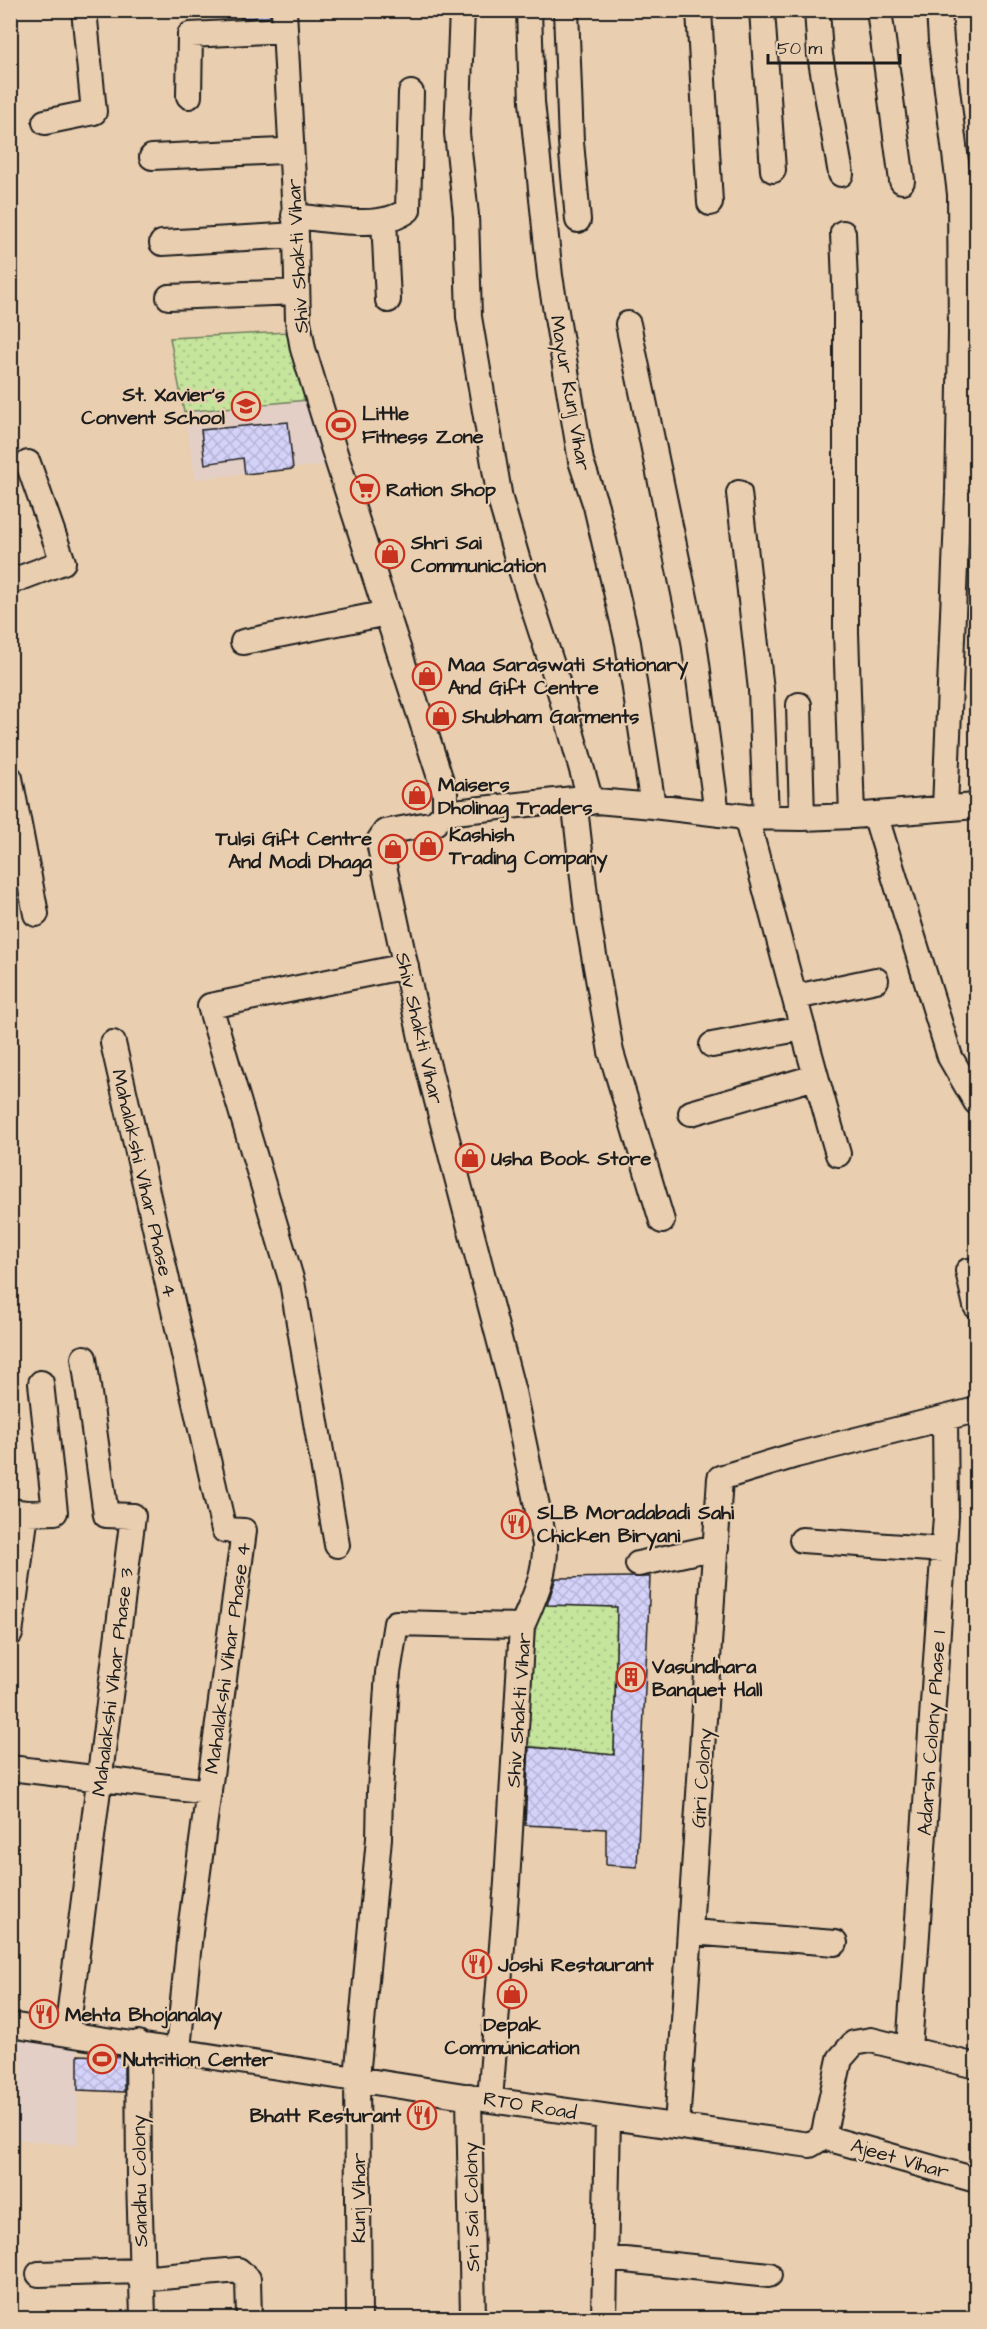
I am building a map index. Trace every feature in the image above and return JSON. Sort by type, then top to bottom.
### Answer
[{"type":"street","points":[[45,122],[94,112],[84,10]]},
{"type":"street","points":[[462,10],[457,133],[466,215],[469,317],[500,499],[555,674],[582,800],[588,921],[611,1052],[662,1221]]},
{"type":"street","name":"Mayur Kunj Vihar","points":[[529,10],[532,102],[550,276],[581,461],[596,506],[628,643],[653,806]]},
{"type":"street","points":[[566,10],[571,142],[578,220]]},
{"type":"street","points":[[699,10],[710,203]]},
{"type":"street","points":[[762,10],[773,170]]},
{"type":"street","points":[[818,10],[820,55],[841,174]]},
{"type":"street","points":[[879,10],[902,181]]},
{"type":"street","points":[[939,10],[940,41],[960,206],[958,482],[945,808]]},
{"type":"street","points":[[189,96],[190,35],[284,20]]},
{"type":"street","name":"Shiv Shakti Vihar","points":[[284,20],[295,225],[297,321],[303,349],[445,793],[445,813],[435,823],[385,832],[379,841],[423,1047],[513,1392],[545,1544],[539,1587],[522,1626],[507,1882],[480,2098]]},
{"type":"street","points":[[162,243],[295,225],[368,222],[399,218],[408,210],[411,93]]},
{"type":"street","points":[[152,157],[282,151],[291,148]]},
{"type":"street","points":[[384,220],[388,300]]},
{"type":"street","points":[[843,233],[846,309],[846,632],[863,815],[950,1057],[976,1102]]},
{"type":"street","points":[[169,297],[297,292]]},
{"type":"street","points":[[628,324],[694,641],[717,814]]},
{"type":"street","points":[[10,582],[63,562],[28,463]]},
{"type":"street","points":[[739,493],[761,690],[756,817],[803,1028],[838,1154]]},
{"type":"street","points":[[243,642],[387,613]]},
{"type":"street","points":[[799,705],[802,818]]},
{"type":"street","points":[[10,778],[36,914]]},
{"type":"street","points":[[445,813],[582,800],[717,814],[802,818],[976,806]]},
{"type":"street","points":[[337,1545],[292,1282],[210,1006],[406,966]]},
{"type":"street","points":[[796,997],[876,981]]},
{"type":"street","points":[[712,1045],[803,1028]]},
{"type":"street","name":"Mahalakshi Vihar Phase 4","points":[[113,1043],[224,1530],[244,1531],[191,1923],[177,2049]]},
{"type":"street","points":[[691,1113],[815,1077]]},
{"type":"street","points":[[968,1271],[976,1306]]},
{"type":"street","name":"Mahalakshi Vihar Phase 3","points":[[67,2032],[133,1516],[106,1515],[84,1358]]},
{"type":"street","points":[[10,1634],[18,1512],[55,1512],[41,1383]]},
{"type":"street","name":"Giri Colony","points":[[677,2126],[720,1478],[796,1455],[976,1410]]},
{"type":"street","name":"Adarsh Colony Phase 1","points":[[909,2049],[946,1516],[945,1418]]},
{"type":"street","points":[[802,1540],[944,1550]]},
{"type":"street","points":[[638,1564],[716,1547]]},
{"type":"street","name":"Kunj Vihar","points":[[359,2319],[357,2078],[380,1838],[380,1791],[388,1673],[396,1623],[522,1626]]},
{"type":"street","points":[[10,1768],[209,1792]]},
{"type":"street","points":[[691,1932],[835,1943]]},
{"type":"street","name":"RTO Road","points":[[10,2025],[177,2049],[480,2098],[810,2145],[823,2137]]},
{"type":"street","points":[[823,2137],[840,2058],[854,2043],[871,2040],[976,2066]]},
{"type":"street","name":"Sandhu Colony","points":[[138,2043],[142,2319]]},
{"type":"street","name":"Sri Sai Colony","points":[[473,2319],[480,2098]]},
{"type":"street","points":[[604,2319],[608,2117]]},
{"type":"street","name":"Ajeet Vihar","points":[[823,2137],[976,2180]]},
{"type":"street","points":[[606,2258],[769,2275]]},
{"type":"street","points":[[39,2274],[140,2275],[238,2270],[248,2279],[249,2319]]},
{"type":"shaded area","name":"St. Xavier's Convent School","points":[[289,332],[330,464],[196,479],[170,338]]},
{"type":"shaded area","points":[[15,2034],[78,2043],[78,2146],[16,2139]]},
{"type":"green space","points":[[289,332],[307,400],[184,412],[170,338]]},
{"type":"green space","points":[[543,1604],[617,1607],[614,1755],[528,1746],[535,1625]]},
{"type":"building","points":[[240,10],[270,10],[270,17],[241,18]]},
{"type":"building","points":[[288,422],[293,469],[245,474],[243,458],[205,464],[201,430]]},
{"type":"building","name":"Vasundhara Banquet Hall","points":[[650,1577],[637,1867],[606,1865],[606,1829],[525,1825],[529,1747],[614,1755],[617,1607],[547,1605],[556,1578]]},
{"type":"building","points":[[78,2055],[124,2057],[124,2092],[78,2090]]},
{"type":"place","name":"St. Xavier's Convent School","points":[[246,406]]},
{"type":"place","name":"Little Fitness Zone","points":[[341,425]]},
{"type":"place","name":"Ration Shop","points":[[365,489]]},
{"type":"place","name":"Shri Sai Communication","points":[[390,554]]},
{"type":"place","name":"Maa Saraswati Stationary And Gift Centre","points":[[427,676]]},
{"type":"place","name":"Shubham Garments","points":[[441,716]]},
{"type":"place","name":"Maisers Dholinag Traders","points":[[417,795]]},
{"type":"place","name":"Kashish Trading Company","points":[[428,846]]},
{"type":"place","name":"Tulsi Gift Centre And Modi Dhaga","points":[[393,849]]},
{"type":"place","name":"Usha Book Store","points":[[470,1158]]},
{"type":"place","name":"SLB Moradabadi Sahi Chicken Biryani","points":[[516,1524]]},
{"type":"place","name":"Vasundhara Banquet Hall","points":[[631,1677]]},
{"type":"place","name":"Joshi Restaurant","points":[[477,1964]]},
{"type":"place","name":"Depak Communication","points":[[512,1994]]},
{"type":"place","name":"Mehta Bhojanalay","points":[[44,2014]]},
{"type":"place","name":"Nutrition Center","points":[[102,2059]]},
{"type":"place","name":"Bhatt Resturant","points":[[422,2115]]}]
